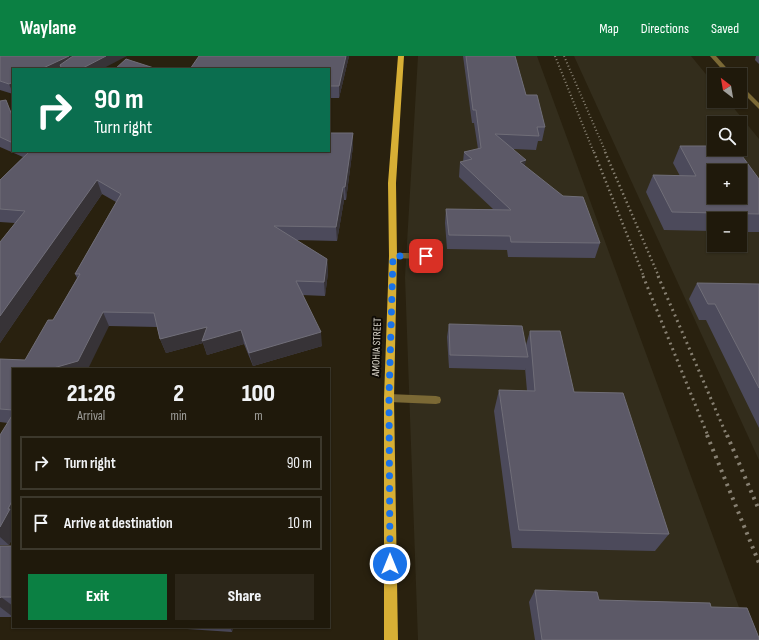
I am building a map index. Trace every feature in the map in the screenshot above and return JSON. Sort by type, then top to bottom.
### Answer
[{"type":"main road","name":"AMOHIA STREET","points":[[391,640],[389,398],[393,256],[392,183],[401,56]]},
{"type":"street","points":[[713,56],[724,68]]},
{"type":"street","points":[[747,94],[759,107]]},
{"type":"street","points":[[393,256],[426,256]]},
{"type":"street","points":[[389,398],[436,400]]},
{"type":"shaded area","points":[[418,56],[537,56],[751,640],[418,640],[405,277]]},
{"type":"shaded area","points":[[574,56],[691,56],[707,75],[707,108],[734,108],[740,116],[707,116],[707,156],[747,156],[747,124],[759,139],[759,460]]},
{"type":"building","points":[[0,56],[69,56],[43,68],[12,68],[12,82],[9,84],[0,81]]},
{"type":"building","points":[[73,56],[106,56],[83,68],[62,68],[60,65]]},
{"type":"building","points":[[199,56],[346,56],[339,86],[330,86],[330,68],[191,68]]},
{"type":"building","points":[[466,56],[515,56],[526,95],[537,95],[545,127],[537,127],[539,136],[495,134],[526,160],[520,162],[563,196],[583,197],[600,243],[511,242],[510,236],[449,235],[446,209],[511,210],[460,162],[472,159],[464,152],[481,148],[476,110],[473,110]]},
{"type":"building","points":[[126,59],[154,68],[116,68]]},
{"type":"building","points":[[6,100],[12,115],[12,143],[0,137],[0,101]]},
{"type":"building","points":[[330,133],[353,133],[345,187],[343,187],[336,227],[274,226],[327,259],[324,282],[296,281],[321,332],[249,353],[241,330],[202,341],[207,327],[160,339],[154,313],[103,312],[78,361],[54,368],[12,368],[12,410],[0,409],[0,359],[25,360],[48,320],[53,320],[80,274],[75,274],[121,194],[97,180],[0,316],[0,242],[25,211],[0,209],[0,180],[29,152],[330,152]]},
{"type":"building","points":[[680,146],[707,146],[707,156],[742,156],[759,179],[759,214],[747,214],[747,212],[672,212],[653,175],[696,176]]},
{"type":"building","points":[[697,283],[759,284],[759,388],[715,304],[708,304]]},
{"type":"building","points":[[449,324],[522,326],[528,357],[450,355]]},
{"type":"building","points":[[530,331],[560,331],[574,392],[623,393],[669,534],[519,530],[499,390],[535,391]]},
{"type":"building","points":[[12,416],[12,501],[8,509],[10,509],[0,527],[0,435]]},
{"type":"building","points":[[0,546],[12,546],[12,597],[0,598]]},
{"type":"building","points":[[535,590],[597,592],[599,600],[710,603],[711,607],[747,608],[759,640],[542,640]]},
{"type":"railway","points":[[555,56],[594,153]]},
{"type":"railway","points":[[564,56],[606,153]]},
{"type":"railway","points":[[594,152],[644,277]]},
{"type":"railway","points":[[605,152],[659,277]]},
{"type":"railway","points":[[643,276],[708,436]]},
{"type":"railway","points":[[658,276],[727,436]]},
{"type":"railway","points":[[707,435],[759,563]]},
{"type":"railway","points":[[727,435],[759,510]]},
{"type":"route","points":[[390,564],[389,398],[393,256],[426,256]]}]
